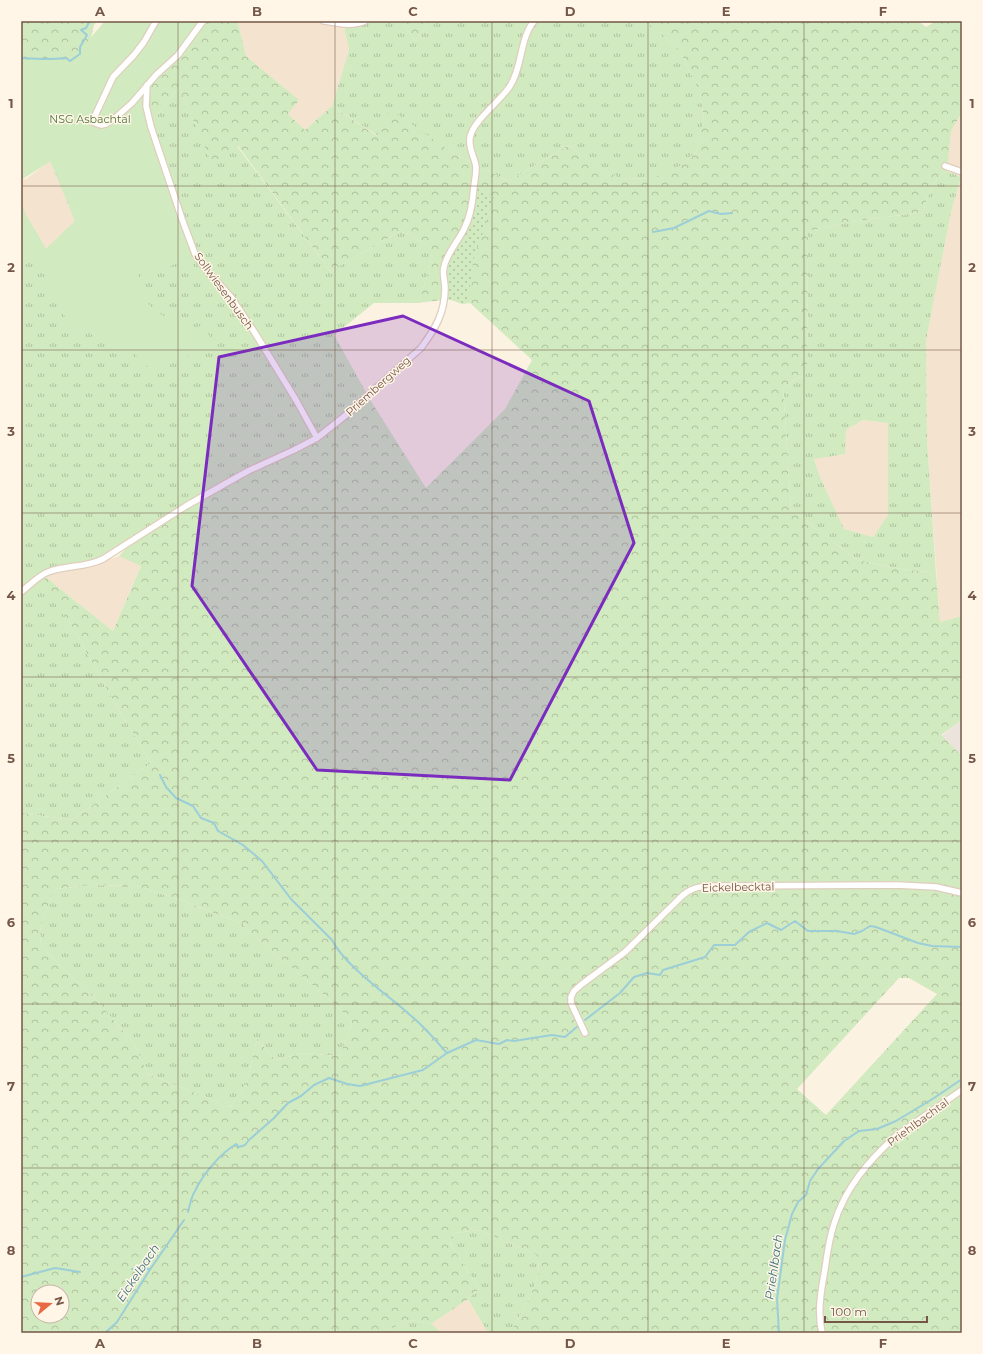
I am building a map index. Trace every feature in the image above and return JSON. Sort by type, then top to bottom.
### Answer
[{"type":"street","points":[[156,21],[144,42],[113,77],[92,122],[101,125],[106,124],[116,118],[132,103],[156,75],[180,53],[203,21]]},
{"type":"street","points":[[324,21],[347,25],[354,25],[365,21]]},
{"type":"street","name":"Priembergweg","points":[[21,592],[38,578],[49,572],[96,563],[223,484],[317,438],[346,415],[421,348],[430,336],[440,317],[444,300],[444,267],[447,257],[465,228],[468,220],[476,167],[470,146],[472,130],[512,84],[518,68],[526,33],[534,21]]},
{"type":"street","name":"Sollwiesenbusch","points":[[147,86],[146,106],[150,123],[195,254],[231,297],[296,400],[317,438]]},
{"type":"street","points":[[945,166],[962,172]]},
{"type":"street","name":"Eickelbecktal","points":[[585,1033],[571,1003],[571,997],[574,991],[625,952],[684,895],[694,888],[700,886],[897,885],[936,887],[962,893]]},
{"type":"street","name":"Priehlbachtal","points":[[822,1333],[819,1312],[822,1281],[834,1224],[844,1198],[864,1168],[888,1143],[897,1135],[962,1090]]},
{"type":"highlighted area","points":[[403,316],[589,401],[634,543],[510,780],[317,770],[192,586],[219,357]]},
{"type":"shaded area","points":[[235,21],[318,21],[344,27],[349,50],[332,106],[305,130],[288,114],[298,100],[246,56],[238,23]]},
{"type":"shaded area","points":[[962,112],[962,616],[940,622],[927,440],[926,341],[951,212],[961,177],[947,171],[951,130]]},
{"type":"shaded area","points":[[50,161],[75,221],[46,249],[26,215],[21,201],[21,180],[26,179]]},
{"type":"shaded area","points":[[863,420],[888,423],[888,515],[873,537],[844,529],[820,477],[814,458],[845,454],[846,430]]},
{"type":"shaded area","points":[[119,556],[141,565],[113,631],[44,576],[84,568]]},
{"type":"shaded area","points":[[962,720],[962,756],[941,736]]},
{"type":"shaded area","points":[[468,1299],[488,1333],[442,1333],[431,1324]]},
{"type":"green space","points":[[21,21],[97,21],[94,25],[89,45],[76,66],[21,71]]},
{"type":"green space","name":"NSG Asbachtal","points":[[105,21],[202,21],[179,52],[147,86],[149,119],[194,253],[164,270],[137,269],[144,300],[157,312],[189,331],[202,325],[215,344],[153,372],[131,351],[69,325],[36,257],[23,262],[21,259],[21,201],[26,215],[46,249],[75,221],[51,161],[21,180],[21,62],[73,63],[86,43]]},
{"type":"green space","points":[[143,21],[235,21],[238,23],[246,56],[299,100],[288,114],[305,130],[332,106],[377,136],[390,109],[451,152],[509,181],[569,145],[590,162],[619,178],[651,179],[678,167],[696,152],[704,117],[700,93],[681,53],[660,32],[644,21],[918,21],[926,27],[936,21],[962,21],[962,112],[951,131],[947,171],[939,177],[935,183],[926,201],[923,212],[850,222],[808,231],[807,373],[783,387],[791,509],[857,560],[901,569],[936,573],[940,622],[962,616],[962,720],[941,735],[962,756],[962,1333],[510,1333],[535,1285],[539,1264],[537,1255],[479,1230],[454,1233],[451,1245],[479,1289],[468,1299],[431,1324],[411,1320],[380,1333],[21,1333],[21,813],[72,820],[151,763],[113,700],[69,621],[47,591],[44,576],[113,631],[141,566],[119,556],[133,541],[217,490],[259,467],[302,449],[331,431],[369,398],[426,488],[505,409],[532,360],[470,303],[462,304],[450,299],[418,303],[430,267],[430,246],[401,231],[330,271],[238,146],[212,164],[179,87],[75,221],[50,161],[21,99]],"holes":[[[90,885],[137,886],[180,900],[243,924],[248,931],[336,1005],[352,1022],[340,1056],[304,1053],[275,1060],[257,1039],[247,1082],[230,1107],[148,1074],[134,1044],[101,1005],[41,946],[40,931],[45,913],[55,889]],[[899,978],[909,978],[937,994],[826,1115],[797,1089]]]},
{"type":"green space","points":[[336,21],[401,21],[416,41],[429,21],[645,21],[659,31],[681,53],[700,93],[704,118],[696,152],[678,168],[652,179],[619,178],[591,163],[569,145],[509,181],[451,152],[390,110],[378,136],[332,106],[349,50],[344,27]]},
{"type":"green space","points":[[401,21],[429,21],[416,41]]},
{"type":"green space","points":[[179,87],[212,163],[237,146],[330,271],[401,231],[430,246],[430,267],[418,303],[374,303],[334,335],[367,394],[332,423],[302,446],[252,465],[187,503],[95,562],[59,568],[44,576],[47,590],[69,621],[113,700],[151,763],[72,820],[21,813],[21,595],[36,580],[21,591],[21,201],[26,215],[46,249],[75,221]]},
{"type":"green space","points":[[947,171],[961,177],[951,212],[926,341],[927,440],[936,573],[901,569],[857,560],[791,509],[783,387],[807,373],[808,231],[850,222],[923,212],[932,188],[943,173]],"holes":[[[863,420],[888,423],[888,515],[873,537],[844,529],[820,477],[814,459],[845,454],[846,430]]]},
{"type":"green space","points":[[475,186],[494,197],[474,257],[468,303],[445,300],[445,264],[465,229]]},
{"type":"green space","points":[[90,885],[137,886],[180,900],[243,924],[248,931],[336,1005],[352,1022],[340,1056],[304,1053],[275,1060],[257,1039],[247,1082],[230,1107],[148,1074],[134,1044],[101,1005],[41,946],[40,931],[45,913],[55,889]]},
{"type":"green space","points":[[479,1230],[537,1255],[539,1264],[535,1285],[510,1333],[488,1333],[468,1299],[479,1289],[451,1245],[454,1233]]},
{"type":"green space","points":[[411,1320],[431,1324],[442,1333],[380,1333]]},
{"type":"waterway","points":[[21,58],[66,58],[70,61],[80,54],[80,47],[87,35],[81,30],[86,28],[90,21]]},
{"type":"waterway","points":[[653,232],[674,228],[709,211],[721,214],[732,213]]},
{"type":"waterway","points":[[160,775],[166,787],[176,798],[193,806],[201,818],[214,823],[218,831],[243,845],[262,861],[291,899],[332,940],[347,960],[420,1024],[447,1053]]},
{"type":"waterway","name":"Eickelbach","points":[[585,1020],[620,993],[634,977],[647,973],[660,975],[663,970],[705,957],[714,945],[735,945],[749,932],[767,923],[781,930],[795,921],[808,931],[837,931],[854,934],[870,926],[918,943],[932,946],[962,947]]},
{"type":"waterway","name":"Eickelbach","points":[[188,1212],[192,1196],[198,1185],[207,1171],[218,1159],[236,1144],[239,1147],[245,1145],[288,1103],[301,1096],[314,1085],[329,1078],[347,1084],[360,1086],[423,1070],[447,1053],[476,1040],[499,1044],[507,1040],[514,1041],[552,1035],[565,1037],[578,1026]]},
{"type":"waterway","name":"Priehlbach","points":[[779,1333],[777,1299],[785,1240],[792,1214],[798,1202],[806,1195],[810,1181],[818,1169],[844,1141],[859,1131],[877,1129],[896,1121],[962,1079]]},
{"type":"waterway","name":"Eickelbach","points":[[105,1333],[117,1322],[149,1271],[184,1220]]},
{"type":"waterway","points":[[21,1277],[55,1268],[80,1272]]},
{"type":"waterway","points":[[132,1269],[150,1269]]}]
